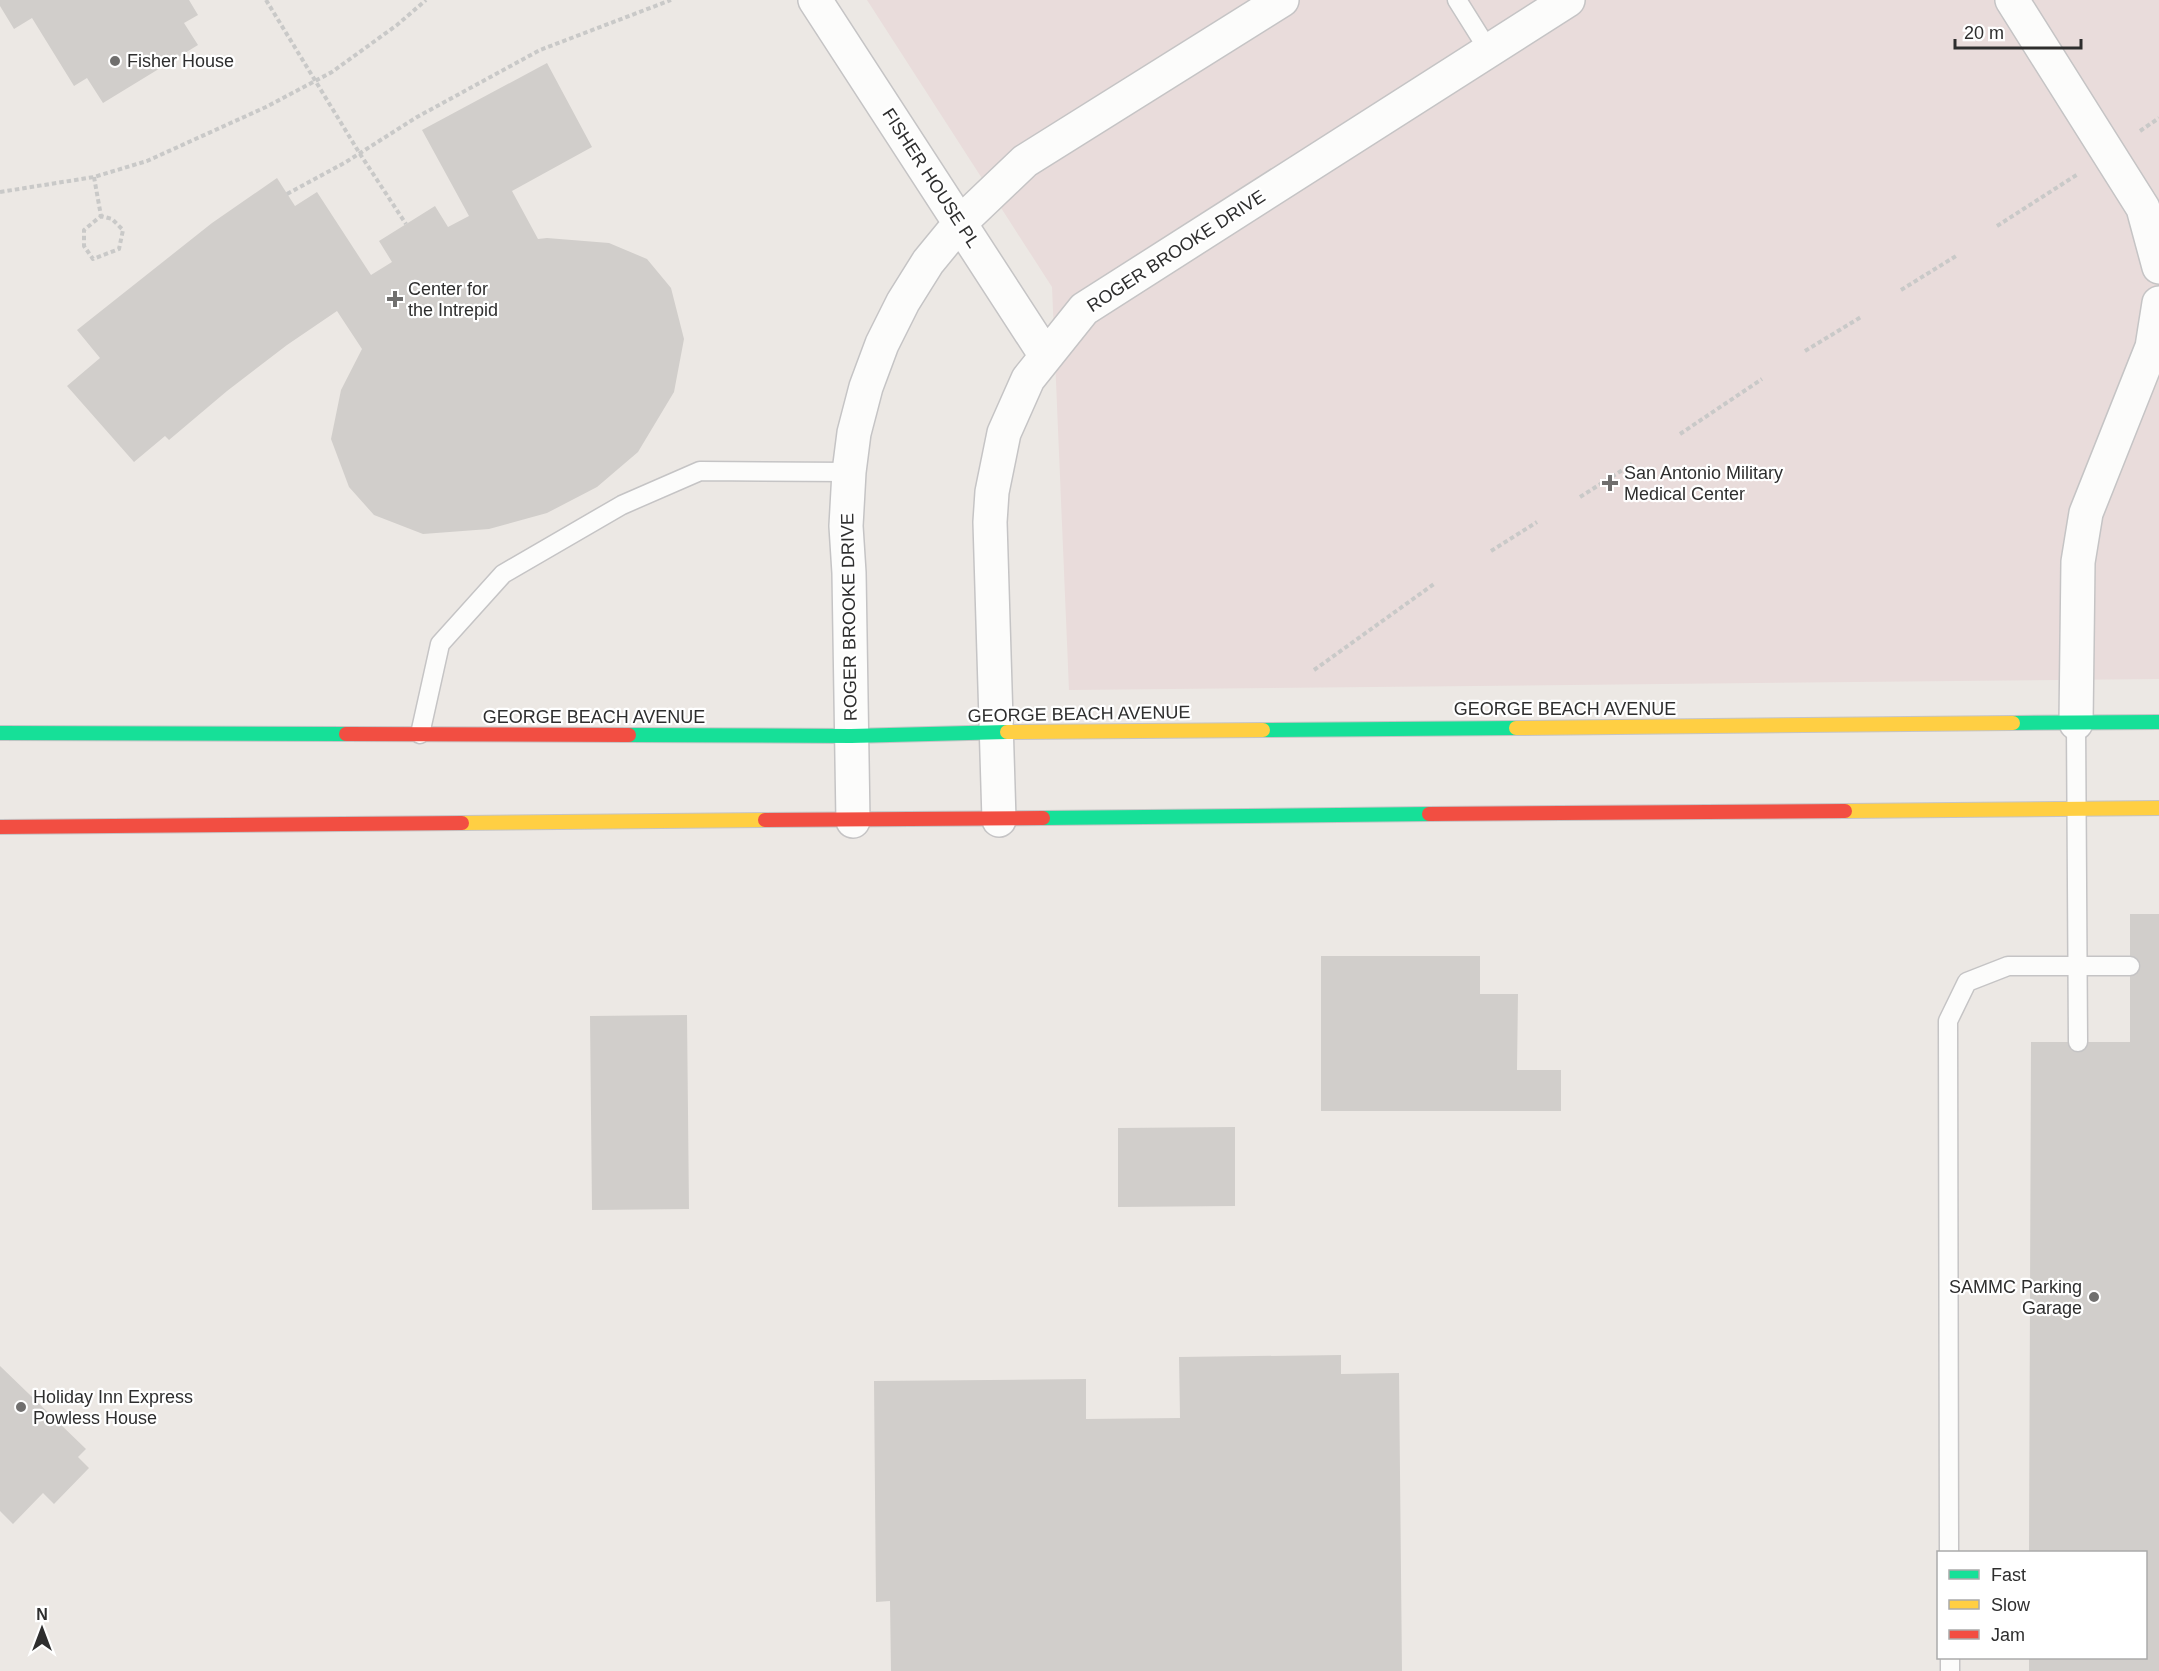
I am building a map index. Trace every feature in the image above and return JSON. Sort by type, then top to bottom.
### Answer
[{"type":"street","name":"FISHER HOUSE PL","points":[[815,0],[1046,356]]},
{"type":"street","name":"ROGER BROOKE DRIVE","points":[[853,821],[849,573],[846,526],[849,472],[854,433],[863,399],[882,344],[903,302],[928,262],[960,223],[1025,161],[1282,0]]},
{"type":"street","name":"ROGER BROOKE DRIVE","points":[[999,820],[990,522],[992,492],[1004,433],[1028,379],[1084,309],[1568,0]]},
{"type":"street","points":[[2012,0],[2144,208],[2159,267]]},
{"type":"street","points":[[2076,723],[2078,562],[2086,513],[2152,347],[2159,303]]},
{"type":"street","name":"GEORGE BEACH AVENUE","points":[[0,733],[851,736],[996,732],[2159,722]]},
{"type":"street","points":[[0,827],[2159,808]]},
{"type":"lane","points":[[1456,0],[1489,51]]},
{"type":"lane","points":[[420,734],[440,644],[503,574],[622,505],[700,471],[849,472]]},
{"type":"lane","points":[[2076,723],[2078,1042]]},
{"type":"lane","points":[[1949,1551],[1948,1021],[1967,982],[2008,966],[2130,966]]},
{"type":"path","points":[[266,0],[360,154],[406,224]]},
{"type":"path","points":[[0,192],[94,177],[147,161],[266,107],[332,72],[397,25],[426,0]]},
{"type":"path","points":[[287,194],[360,154],[417,117],[540,50],[671,0]]},
{"type":"path","points":[[2139,132],[2159,118]]},
{"type":"path","points":[[1997,226],[2084,171]]},
{"type":"path","points":[[94,177],[101,216]]},
{"type":"path","points":[[101,216],[112,219],[123,230],[118,249],[93,259],[84,246],[84,230],[101,216]]},
{"type":"path","points":[[1901,290],[1956,256]]},
{"type":"path","points":[[1805,351],[1861,317]]},
{"type":"path","points":[[1680,434],[1762,379]]},
{"type":"path","points":[[1580,496],[1632,464]]},
{"type":"path","points":[[1491,550],[1537,522]]},
{"type":"path","points":[[1314,670],[1434,584]]},
{"type":"shaded area","name":"San Antonio Military Medical Center","points":[[867,0],[2159,0],[2159,679],[1069,690],[1052,287]]},
{"type":"building","name":"Fisher House","points":[[0,0],[189,0],[198,15],[184,23],[198,45],[103,103],[87,78],[74,86],[32,18],[14,29],[0,6]]},
{"type":"building","name":"Center for the Intrepid","points":[[547,63],[592,147],[512,191],[538,239],[609,243],[647,259],[671,288],[684,339],[674,392],[638,452],[597,487],[547,513],[489,529],[423,534],[374,515],[349,487],[331,439],[341,390],[362,349],[337,311],[287,345],[227,391],[169,440],[165,436],[134,462],[67,386],[100,358],[77,330],[212,223],[277,178],[295,206],[317,192],[371,275],[392,262],[379,241],[435,206],[448,227],[469,216],[422,130]]},
{"type":"building","name":"SAMMC Parking Garage","points":[[2130,914],[2159,914],[2159,1671],[2029,1671],[2029,1659],[2147,1659],[2147,1551],[2029,1551],[2031,1042],[2130,1042]]},
{"type":"building","points":[[1321,956],[1480,956],[1480,994],[1518,994],[1517,1070],[1561,1070],[1561,1111],[1321,1111]]},
{"type":"building","points":[[687,1015],[689,1209],[592,1210],[590,1016]]},
{"type":"building","points":[[1235,1127],[1235,1206],[1118,1207],[1118,1128]]},
{"type":"building","points":[[1341,1355],[1341,1374],[1399,1373],[1402,1671],[891,1671],[890,1601],[876,1602],[874,1381],[1086,1379],[1086,1419],[1180,1418],[1179,1357]]},
{"type":"building","name":"Holiday Inn Express Powless House","points":[[0,1366],[86,1449],[78,1457],[89,1468],[54,1504],[43,1493],[13,1524],[0,1511]]},
{"type":"traffic: fast","points":[[2013,723],[2159,722]]},
{"type":"traffic: fast","points":[[1263,730],[1516,728]]},
{"type":"traffic: fast","points":[[629,735],[851,736],[1007,732]]},
{"type":"traffic: fast","points":[[0,733],[346,734]]},
{"type":"traffic: fast","points":[[1043,818],[1429,814]]},
{"type":"traffic: slow","points":[[1516,728],[2013,723]]},
{"type":"traffic: slow","points":[[1007,732],[1263,730]]},
{"type":"traffic: slow","points":[[1845,811],[2159,808]]},
{"type":"traffic: slow","points":[[462,823],[765,820]]},
{"type":"traffic: jam","points":[[346,734],[629,735]]},
{"type":"traffic: jam","points":[[1429,814],[1845,811]]},
{"type":"traffic: jam","points":[[765,820],[1043,818]]},
{"type":"traffic: jam","points":[[0,827],[462,823]]},
{"type":"place","name":"Fisher House","points":[[115,61]]},
{"type":"place","name":"Center for the Intrepid","points":[[395,299]]},
{"type":"place","name":"San Antonio Military Medical Center","points":[[1610,483]]},
{"type":"place","name":"SAMMC Parking Garage","points":[[2094,1297]]},
{"type":"place","name":"Holiday Inn Express Powless House","points":[[21,1407]]}]
